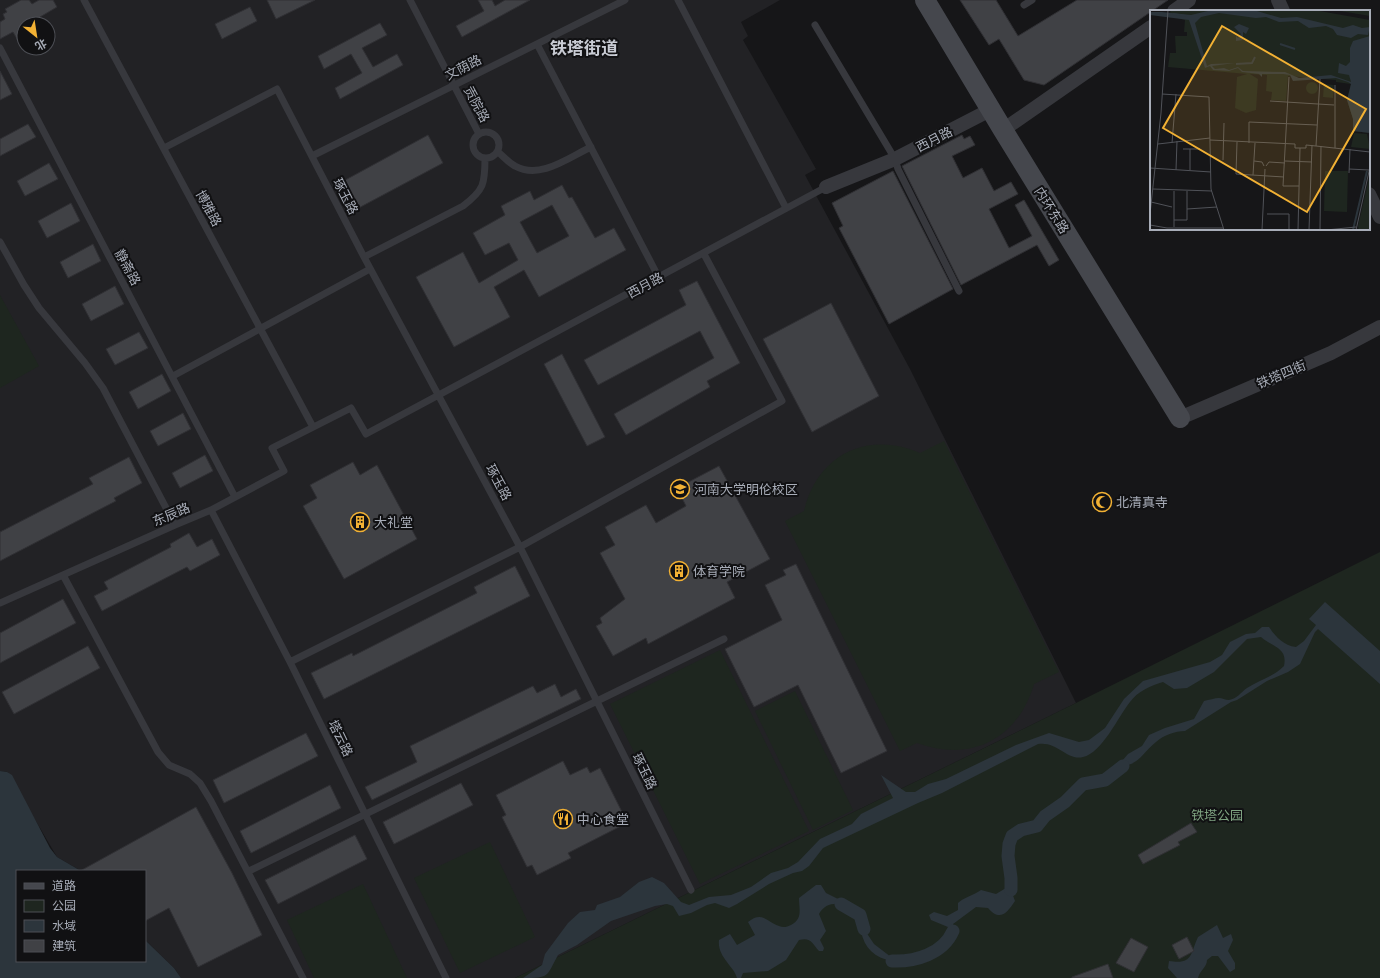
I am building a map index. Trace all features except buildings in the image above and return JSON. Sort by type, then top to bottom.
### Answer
[{"type":"street","name":"内环东路","points":[[925,0],[1180,418]]},
{"type":"street","points":[[1175,10],[1190,0]]},
{"type":"street","points":[[1278,0],[1283,10]]},
{"type":"street","points":[[1003,130],[1150,28]]},
{"type":"street","name":"西月路","points":[[826,187],[895,159],[992,109]]},
{"type":"street","points":[[1370,196],[1380,217]]},
{"type":"street","name":"铁塔四街","points":[[1180,418],[1331,353],[1380,327]]},
{"type":"lane","name":"博雅路","points":[[84,0],[313,427]]},
{"type":"lane","name":"贡院路","points":[[410,0],[480,134]]},
{"type":"lane","name":"文荫路","points":[[312,156],[625,0]]},
{"type":"lane","points":[[678,0],[786,208]]},
{"type":"lane","points":[[1024,5],[1032,0]]},
{"type":"lane","points":[[815,25],[895,159],[898,169],[959,292]]},
{"type":"lane","points":[[537,44],[659,278]]},
{"type":"lane","name":"静斋路","points":[[0,48],[236,497]]},
{"type":"lane","name":"琢玉路","points":[[164,148],[277,89],[370,269],[520,547],[691,890]]},
{"type":"lane","points":[[486,131],[495,134],[500,142],[498,152],[490,158],[485,158],[476,154],[473,147],[474,139],[480,134],[486,131]]},
{"type":"lane","points":[[498,152],[514,166],[528,171],[541,170],[558,164],[590,147]]},
{"type":"lane","points":[[364,257],[463,206],[476,196],[483,188],[485,179],[485,158]]},
{"type":"lane","name":"西月路","points":[[313,427],[351,408],[366,434],[704,254],[826,187]]},
{"type":"lane","points":[[0,242],[24,285],[39,308],[85,363],[103,388],[175,525]]},
{"type":"lane","points":[[290,662],[520,547],[782,401],[704,254]]},
{"type":"lane","points":[[173,376],[370,269]]},
{"type":"lane","name":"东辰路","points":[[0,604],[211,510],[284,471],[272,448],[313,427]]},
{"type":"lane","name":"塔云路","points":[[211,510],[290,662],[446,978]]},
{"type":"lane","points":[[63,575],[158,752],[169,765],[190,774],[200,783],[249,871],[303,978]]},
{"type":"lane","points":[[249,871],[724,639]]},
{"type":"shaded area","name":"河南大学明伦校区","points":[[0,0],[780,0],[741,22],[748,36],[743,40],[816,169],[805,175],[910,369],[1076,703],[515,978],[181,978],[174,968],[146,941],[146,870],[79,870],[57,857],[7,772],[0,771]],"holes":[[[353,462],[360,475],[377,465],[417,539],[344,579],[303,506],[317,498]]]},
{"type":"green space","points":[[0,295],[39,366],[0,388]]},
{"type":"green space","points":[[944,441],[1059,672],[1034,684],[1027,703],[1017,719],[1004,732],[990,742],[974,748],[956,750],[937,748],[917,743],[900,751],[785,521],[804,511],[811,491],[820,475],[832,462],[847,452],[863,446],[881,444],[900,447],[920,453]]},
{"type":"green space","name":"铁塔公园","points":[[1380,552],[1380,978],[515,978],[1076,703]]},
{"type":"green space","points":[[720,650],[809,831],[700,884],[610,704]]},
{"type":"green space","points":[[795,691],[853,810],[813,830],[755,711]]},
{"type":"green space","points":[[490,842],[535,937],[460,973],[414,878]]},
{"type":"green space","points":[[363,884],[407,978],[314,978],[287,920]]},
{"type":"water","points":[[1325,602],[1380,651],[1380,684],[1318,629],[1315,632],[1300,664],[1288,672],[1267,681],[1185,731],[1162,737],[1134,763],[1123,766],[1122,761],[1128,754],[1142,746],[1149,735],[1165,728],[1194,719],[1204,701],[1217,698],[1229,700],[1234,698],[1247,688],[1275,673],[1284,666],[1284,655],[1278,648],[1261,637],[1247,639],[1214,672],[1187,688],[1174,689],[1163,682],[1149,687],[1141,692],[1133,698],[1103,742],[1090,754],[1083,757],[1077,757],[1067,754],[1051,745],[1038,744],[942,793],[823,848],[809,866],[802,871],[793,873],[769,884],[729,908],[715,903],[707,905],[691,913],[679,916],[673,906],[667,904],[655,906],[611,921],[577,945],[558,955],[549,972],[543,977],[523,978],[542,965],[545,954],[568,923],[580,912],[595,910],[597,905],[620,897],[639,882],[652,877],[664,883],[681,902],[689,905],[709,897],[731,895],[751,887],[771,873],[788,868],[798,862],[820,839],[852,824],[861,814],[893,798],[881,775],[906,792],[915,792],[928,784],[946,779],[1016,745],[1049,733],[1079,742],[1089,740],[1105,728],[1124,699],[1143,681],[1210,662],[1222,655],[1230,642],[1246,634],[1255,633],[1262,627],[1269,627],[1280,640],[1296,647],[1304,641],[1316,625],[1309,619]]},
{"type":"water","points":[[0,771],[7,772],[12,775],[50,848],[57,857],[79,870],[16,870],[16,962],[146,962],[146,941],[174,968],[181,978],[0,978]]},
{"type":"water","points":[[816,885],[821,885],[826,893],[842,901],[841,904],[831,904],[819,914],[826,931],[820,940],[824,948],[823,951],[819,951],[809,940],[799,940],[786,960],[768,971],[743,973],[741,978],[737,978],[723,956],[719,946],[719,940],[730,934],[737,945],[755,935],[748,922],[757,917],[764,918],[782,927],[795,923],[799,917],[799,898]]},
{"type":"water","points":[[1006,888],[1011,890],[1015,901],[1003,914],[996,914],[988,908],[976,907],[953,924],[953,931],[949,932],[948,927],[931,920],[929,915],[934,912],[947,916],[958,910],[958,903],[960,901],[981,890],[996,894]]},
{"type":"water","points":[[1217,925],[1223,938],[1231,934],[1233,940],[1228,951],[1235,963],[1235,969],[1230,972],[1218,956],[1212,956],[1207,960],[1206,965],[1198,978],[1177,978],[1168,968],[1169,961],[1177,962],[1187,960],[1192,953],[1198,937]]},
{"type":"water","points":[[864,929],[874,944],[891,957],[892,961],[886,960],[871,951],[862,937],[861,931]]},
{"type":"waterway","points":[[1011,890],[1008,856],[1009,844],[1012,836],[1021,830],[1037,826],[1045,816],[1065,802],[1083,784],[1105,780],[1123,766]]},
{"type":"waterway","points":[[841,904],[860,915],[864,929]]},
{"type":"waterway","points":[[892,961],[910,960],[927,955],[942,946],[953,931]]},
{"type":"place","name":"河南大学明伦校区","points":[[680,489]]},
{"type":"place","name":"北清真寺","points":[[1102,502]]},
{"type":"place","name":"大礼堂","points":[[360,522]]},
{"type":"place","name":"体育学院","points":[[679,571]]},
{"type":"place","name":"中心食堂","points":[[563,819]]},
{"type":"district","name":"铁塔街道","points":[[584,48]]}]
